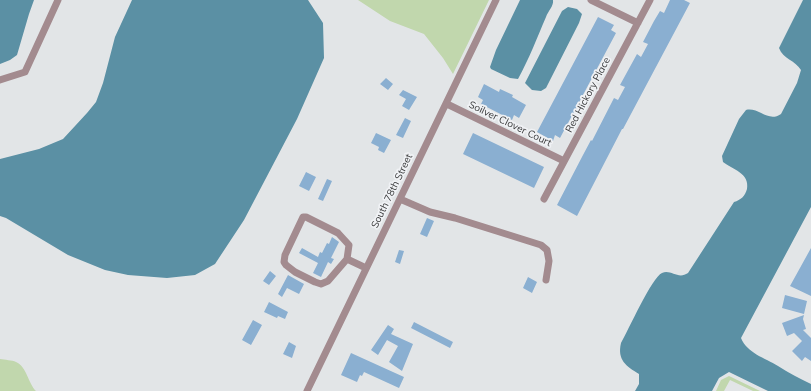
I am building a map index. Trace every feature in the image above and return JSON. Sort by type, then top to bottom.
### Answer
[{"type":"street","points":[[0,80],[25,72],[58,0]]},
{"type":"street","name":"South 78th Street","points":[[307,391],[496,0]]},
{"type":"street","points":[[590,0],[638,23]]},
{"type":"street","name":"Red Hickory Place","points":[[544,199],[650,0]]},
{"type":"street","name":"Soilver Clover Court","points":[[447,104],[564,161]]},
{"type":"street","points":[[400,199],[430,212],[455,218],[541,245],[547,250],[549,261],[546,280]]},
{"type":"street","points":[[303,217],[306,217],[338,233],[345,239],[349,245],[347,258],[328,281],[321,284],[296,272],[286,266],[284,262],[285,255],[303,217]]},
{"type":"street","points":[[347,258],[366,268]]},
{"type":"green space","points":[[358,0],[489,0],[453,74],[443,58],[424,34],[390,21]]},
{"type":"green space","points":[[0,359],[13,361],[20,364],[36,391],[0,391]]},
{"type":"green space","points":[[729,376],[760,391],[753,391],[730,380],[724,391],[716,391],[721,380]]},
{"type":"water","points":[[0,0],[34,0],[17,55],[0,64]]},
{"type":"water","points":[[132,0],[308,0],[323,23],[324,58],[297,119],[244,220],[215,264],[195,275],[167,278],[128,275],[105,270],[68,255],[6,218],[0,216],[0,159],[39,149],[63,139],[87,113],[96,102],[103,83],[115,37]]},
{"type":"water","points":[[520,0],[553,0],[553,2],[518,79],[510,78],[491,69],[490,67],[496,50]]},
{"type":"water","points":[[803,0],[811,0],[811,207],[741,338],[747,348],[757,355],[811,384],[811,391],[768,391],[729,372],[719,378],[712,391],[635,391],[639,384],[639,374],[624,362],[620,354],[621,343],[652,284],[662,273],[665,272],[678,275],[688,273],[734,202],[741,199],[745,194],[747,189],[746,179],[740,172],[723,162],[722,156],[739,119],[746,110],[755,111],[772,117],[781,114],[797,83],[801,70],[796,64],[783,55],[779,48]]},
{"type":"water","points":[[568,7],[577,9],[582,14],[579,23],[546,88],[541,91],[532,90],[525,83],[562,11]]},
{"type":"building","points":[[670,0],[684,0],[690,3],[577,216],[557,205],[614,98],[618,100],[625,87],[620,85],[637,54],[641,57],[648,44],[643,42],[654,21],[660,11],[664,13]]},
{"type":"building","points":[[598,17],[614,25],[611,30],[616,33],[560,138],[555,135],[553,141],[537,132]]},
{"type":"building","points":[[386,78],[393,84],[388,90],[380,84]]},
{"type":"building","points":[[484,84],[499,92],[500,89],[513,95],[512,97],[526,105],[519,118],[514,115],[512,120],[481,104],[483,100],[478,97]]},
{"type":"building","points":[[403,90],[417,97],[409,110],[402,106],[406,99],[399,95]]},
{"type":"building","points":[[405,118],[411,121],[403,138],[396,135]]},
{"type":"building","points":[[376,133],[391,140],[384,153],[378,150],[379,147],[371,143]]},
{"type":"building","points":[[473,133],[544,167],[534,188],[463,154]]},
{"type":"building","points":[[306,172],[316,177],[309,191],[299,186]]},
{"type":"building","points":[[327,179],[332,181],[323,201],[318,199]]},
{"type":"building","points":[[427,218],[434,221],[427,237],[420,234]]},
{"type":"building","points":[[332,237],[339,242],[331,258],[334,259],[331,264],[328,262],[321,277],[313,273],[318,263],[299,253],[302,248],[318,257],[320,252],[322,253],[327,243],[329,244]]},
{"type":"building","points":[[811,248],[811,296],[790,286]]},
{"type":"building","points":[[399,250],[404,251],[400,264],[395,262]]},
{"type":"building","points":[[270,271],[276,276],[269,285],[263,281]]},
{"type":"building","points":[[288,275],[304,284],[299,294],[287,288],[282,297],[278,294]]},
{"type":"building","points":[[528,277],[537,282],[532,293],[523,288]]},
{"type":"building","points":[[785,295],[807,301],[804,314],[782,308]]},
{"type":"building","points":[[269,302],[288,312],[285,319],[278,316],[277,318],[264,312]]},
{"type":"building","points":[[804,315],[803,319],[806,329],[803,330],[811,338],[811,361],[805,357],[802,361],[792,351],[802,341],[794,333],[787,336],[782,323]]},
{"type":"building","points":[[253,320],[262,325],[251,345],[242,340]]},
{"type":"building","points":[[414,322],[453,342],[450,348],[411,328]]},
{"type":"building","points":[[388,325],[394,329],[391,334],[413,344],[402,371],[389,362],[398,346],[387,340],[378,355],[371,350]]},
{"type":"building","points":[[289,342],[296,346],[292,358],[283,354]]},
{"type":"building","points":[[351,353],[404,377],[399,388],[364,372],[362,376],[360,375],[357,382],[341,375]]}]
